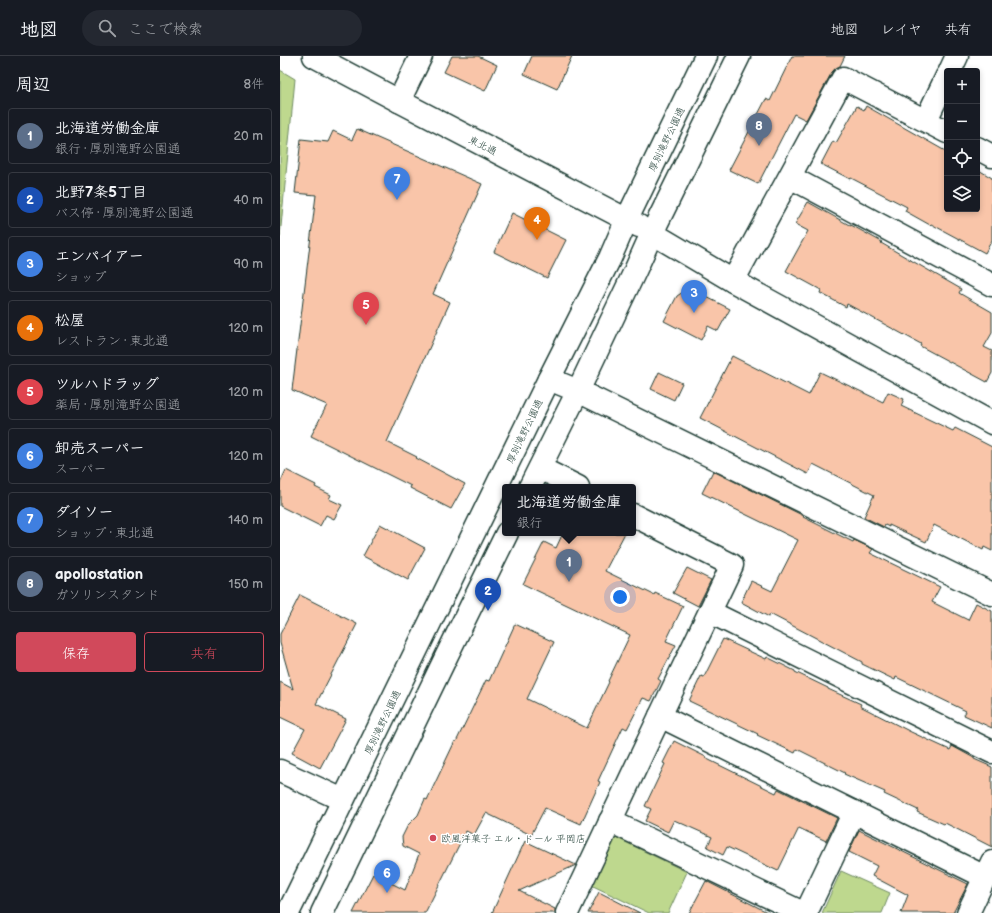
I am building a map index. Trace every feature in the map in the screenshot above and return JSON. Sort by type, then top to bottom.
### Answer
[{"type":"street","name":"東北通","points":[[314,56],[627,219],[733,281],[992,423]]},
{"type":"street","points":[[399,101],[421,56]]},
{"type":"street","name":"厚別滝野公園通","points":[[288,913],[549,379],[610,258],[627,219],[706,56]]},
{"type":"street","points":[[532,484],[578,391],[652,233],[739,56]]},
{"type":"street","points":[[951,68],[957,56]]},
{"type":"street","points":[[733,281],[843,78],[944,130]]},
{"type":"street","points":[[926,120],[944,82]]},
{"type":"street","points":[[980,150],[992,156]]},
{"type":"street","points":[[790,177],[992,285]]},
{"type":"street","points":[[549,379],[578,391],[992,594]]},
{"type":"street","points":[[540,468],[572,484]]},
{"type":"street","points":[[567,913],[732,565],[636,517]]},
{"type":"street","points":[[322,913],[506,536]]},
{"type":"street","points":[[710,612],[992,752]]},
{"type":"street","points":[[660,716],[854,812],[989,869],[968,913]]},
{"type":"street","points":[[280,771],[343,800]]},
{"type":"street","points":[[610,821],[805,913],[854,812]]},
{"type":"green space","points":[[280,70],[295,79],[280,237]]},
{"type":"green space","points":[[615,837],[687,872],[668,913],[649,913],[587,883],[607,838]]},
{"type":"green space","points":[[841,871],[890,893],[882,913],[822,913]]},
{"type":"building","points":[[452,56],[478,56],[497,65],[485,91],[444,72]]},
{"type":"building","points":[[532,56],[572,56],[557,89],[524,74]]},
{"type":"building","points":[[792,56],[845,56],[840,66],[832,72],[806,120],[794,114],[758,184],[729,170],[766,99],[770,101]]},
{"type":"building","points":[[857,106],[864,110],[866,106],[944,150],[944,212],[980,212],[980,171],[992,178],[992,240],[985,253],[905,211],[907,207],[821,164],[833,141],[836,143]]},
{"type":"building","points":[[357,129],[482,184],[433,294],[450,302],[387,442],[465,484],[451,509],[410,488],[411,486],[311,436],[327,405],[292,390],[316,195],[295,193],[301,139],[328,142],[333,131],[352,140]]},
{"type":"building","points":[[808,202],[882,242],[881,243],[961,289],[959,293],[992,312],[992,333],[984,347],[992,351],[992,373],[987,382],[847,304],[846,307],[820,293],[821,290],[786,271],[808,231],[795,224]]},
{"type":"building","points":[[512,213],[566,240],[547,278],[494,252]]},
{"type":"building","points":[[689,288],[730,309],[718,331],[708,326],[701,340],[664,321],[677,296]]},
{"type":"building","points":[[732,356],[809,395],[820,372],[883,402],[888,392],[904,399],[901,406],[953,431],[955,428],[992,447],[992,551],[984,547],[983,550],[934,525],[926,542],[889,525],[889,527],[885,525],[884,527],[864,517],[874,495],[813,464],[808,474],[700,418]]},
{"type":"building","points":[[659,372],[682,383],[674,400],[651,389]]},
{"type":"building","points":[[286,470],[316,485],[315,487],[331,495],[329,499],[342,505],[334,519],[326,515],[320,526],[280,506],[280,483]]},
{"type":"building","points":[[713,471],[853,542],[854,540],[873,549],[870,553],[940,587],[932,602],[968,620],[976,603],[992,611],[992,728],[964,715],[966,711],[896,677],[895,680],[862,664],[862,662],[770,614],[769,617],[741,602],[751,581],[772,591],[798,540],[702,493]]},
{"type":"building","points":[[380,524],[425,548],[408,580],[363,556]]},
{"type":"building","points":[[562,536],[623,536],[605,571],[654,595],[655,593],[683,606],[666,641],[676,645],[658,679],[661,681],[651,701],[643,698],[627,729],[623,727],[598,781],[600,782],[581,824],[545,808],[531,835],[486,813],[474,835],[466,831],[425,913],[353,913],[373,874],[405,890],[419,854],[403,846],[402,837],[408,825],[418,815],[425,799],[427,800],[486,680],[489,681],[515,624],[554,642],[527,699],[587,728],[630,635],[523,584],[544,542],[556,548]]},
{"type":"building","points":[[687,568],[711,580],[698,606],[673,593]]},
{"type":"building","points":[[300,595],[357,624],[316,704],[346,719],[320,768],[292,753],[305,729],[280,717],[280,682],[293,689],[280,643],[280,634]]},
{"type":"building","points":[[723,639],[766,659],[767,657],[828,689],[861,704],[860,706],[911,732],[950,750],[952,746],[974,759],[992,767],[992,847],[945,823],[944,824],[917,812],[918,810],[884,794],[885,792],[844,774],[845,773],[797,749],[795,753],[689,701],[701,676],[704,677]]},
{"type":"building","points":[[674,741],[776,793],[778,789],[837,818],[826,841],[799,828],[778,871],[727,847],[723,855],[707,847],[712,837],[674,820],[668,832],[645,821],[651,809],[645,806]]},
{"type":"building","points":[[859,830],[968,884],[953,913],[901,913],[908,895],[872,876],[877,866],[849,852]]},
{"type":"building","points":[[525,841],[576,865],[519,891],[555,909],[555,913],[492,913]]},
{"type":"building","points":[[706,881],[769,913],[689,913]]},
{"type":"building","points":[[599,892],[640,913],[588,913]]},
{"type":"place","name":"apollostation","points":[[759,146]]},
{"type":"place","name":"ダイソー","points":[[397,200]]},
{"type":"place","name":"松屋","points":[[537,240]]},
{"type":"place","name":"エンパイアー","points":[[694,313]]},
{"type":"place","name":"ツルハドラッグ","points":[[366,325]]},
{"type":"place","name":"北海道労働金庫","points":[[569,582]]},
{"type":"place","name":"北野7条5丁目","points":[[488,611]]},
{"type":"place","name":"欧風洋菓子 エル・ドール 平岡店","points":[[433,838]]},
{"type":"place","name":"卸売スーパー","points":[[387,893]]}]
